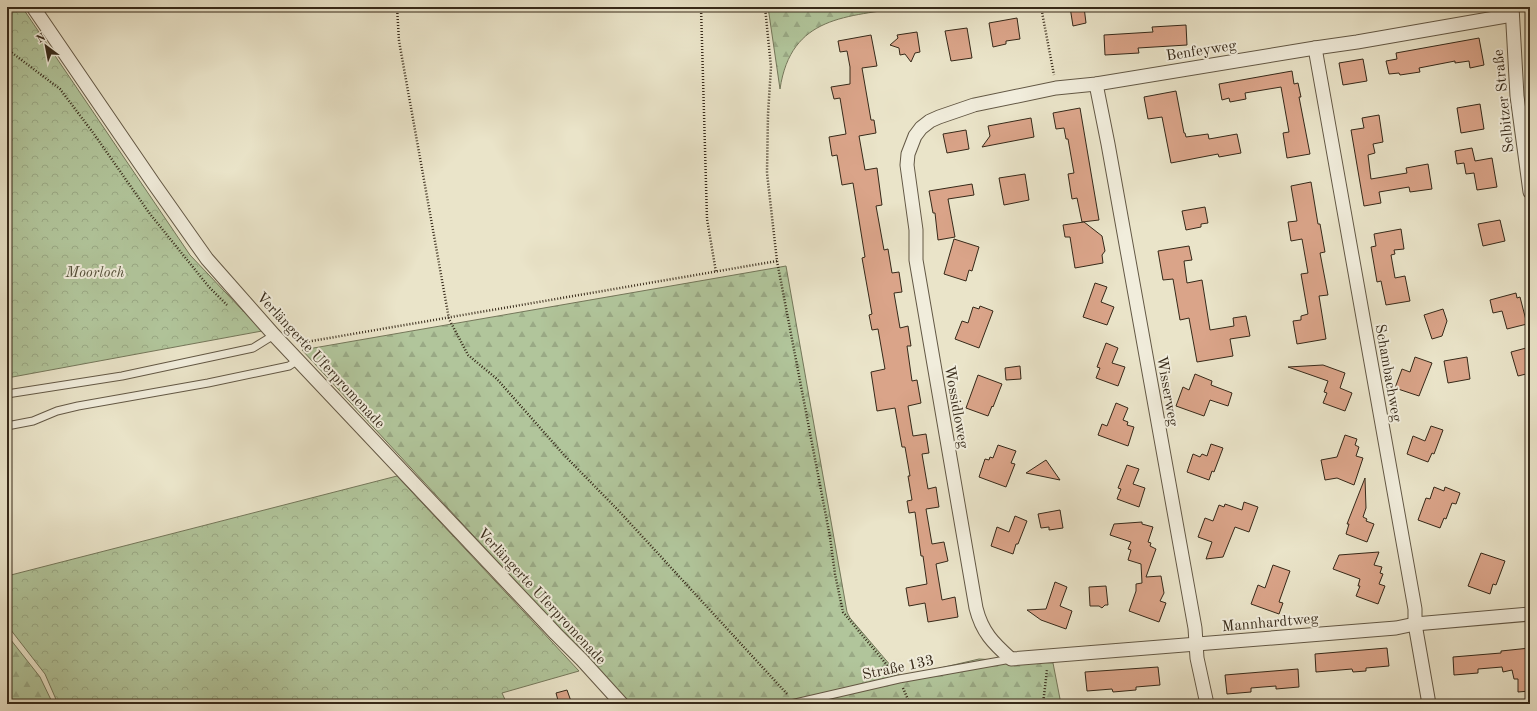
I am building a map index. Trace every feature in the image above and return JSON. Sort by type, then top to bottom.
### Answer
[{"type":"street","name":"Verlängerte Uferpromenade","points":[[34,7],[182,225],[207,258],[274,335],[622,704]]},
{"type":"street","name":"Benfeyweg","points":[[910,148],[915,136],[921,128],[939,117],[974,105],[1056,88],[1096,84],[1356,42],[1512,11]]},
{"type":"street","name":"Selbitzer Straße","points":[[1512,11],[1517,96],[1530,192]]},
{"type":"street","name":"Schambachweg","points":[[1315,48],[1413,601],[1415,624],[1429,704]]},
{"type":"street","name":"Wisserweg","points":[[1096,84],[1110,151],[1193,620],[1197,658],[1207,704]]},
{"type":"street","name":"Wossidloweg","points":[[910,148],[907,165],[916,230],[916,260],[976,608],[979,620],[986,635],[996,646],[1012,659]]},
{"type":"street","name":"Mannhardtweg","points":[[1012,659],[1396,628],[1415,624],[1530,614]]},
{"type":"lane","points":[[7,394],[122,376],[253,348],[274,335]]},
{"type":"lane","points":[[7,426],[33,421],[57,411],[208,383],[289,366],[294,356]]},
{"type":"lane","name":"Straße 133","points":[[793,704],[899,679],[1012,659]]},
{"type":"path","points":[[397,7],[399,41],[449,319],[468,355],[497,379],[564,455],[618,510],[793,704]]},
{"type":"path","points":[[701,7],[707,219],[716,272]]},
{"type":"path","points":[[765,7],[771,67],[768,114],[768,172],[777,262],[843,612],[899,679],[910,704]]},
{"type":"path","points":[[1041,7],[1056,88]]},
{"type":"path","points":[[7,49],[60,89],[94,134],[150,214],[209,287],[232,309]]},
{"type":"path","points":[[7,128],[7,160]]},
{"type":"path","points":[[294,356],[299,344],[777,262]]},
{"type":"path","points":[[1044,704],[1048,656]]},
{"type":"green space","name":"Moorloch","points":[[7,7],[22,7],[190,255],[262,331],[7,378]]},
{"type":"green space","points":[[768,7],[907,7],[843,18],[825,24],[809,33],[796,46],[786,65],[780,89]]},
{"type":"green space","points":[[786,266],[847,612],[850,618],[902,677],[979,659],[1053,663],[1061,704],[629,704],[302,350]]},
{"type":"green space","points":[[397,476],[579,671],[502,693],[507,704],[58,704],[45,674],[7,625],[7,576]]},
{"type":"green space","points":[[7,635],[40,677],[53,704],[7,704]]},
{"type":"building","points":[[1070,7],[1084,7],[1086,23],[1073,26]]},
{"type":"building","points":[[1017,18],[1020,39],[1006,41],[1006,44],[993,47],[989,23]]},
{"type":"building","points":[[1186,25],[1187,45],[1138,48],[1139,53],[1105,55],[1104,35],[1153,32],[1152,27]]},
{"type":"building","points":[[967,28],[972,58],[951,61],[945,31]]},
{"type":"building","points":[[917,32],[920,52],[915,53],[911,62],[905,54],[900,55],[899,48],[890,45],[898,38],[897,35]]},
{"type":"building","points":[[871,35],[877,66],[862,68],[871,120],[874,120],[876,133],[859,136],[865,170],[877,168],[882,205],[876,206],[884,250],[888,249],[892,273],[899,272],[902,292],[894,293],[900,328],[908,326],[911,346],[907,346],[912,381],[917,380],[921,403],[908,406],[913,436],[926,434],[929,453],[922,454],[928,489],[936,487],[939,507],[926,509],[932,544],[944,542],[948,561],[936,564],[942,600],[955,597],[958,617],[928,622],[925,603],[909,606],[906,588],[927,584],[923,556],[921,556],[915,512],[909,513],[907,501],[912,500],[908,476],[910,476],[905,447],[902,447],[895,408],[877,411],[871,372],[885,369],[878,329],[872,330],[869,315],[872,314],[862,258],[865,257],[853,183],[842,185],[837,155],[832,156],[829,137],[846,134],[840,98],[834,99],[831,87],[850,84],[850,67],[847,51],[840,52],[838,41]]},
{"type":"building","points":[[1479,38],[1484,65],[1470,68],[1469,61],[1455,63],[1455,61],[1419,68],[1420,72],[1400,75],[1399,73],[1389,74],[1386,61],[1397,59],[1396,53]]},
{"type":"building","points":[[1363,59],[1367,81],[1343,85],[1339,63]]},
{"type":"building","points":[[1292,71],[1294,84],[1298,83],[1301,97],[1299,97],[1310,154],[1287,158],[1283,133],[1289,132],[1281,87],[1245,93],[1246,99],[1230,102],[1229,98],[1222,100],[1219,84]]},
{"type":"building","points":[[1176,91],[1186,137],[1208,134],[1209,139],[1237,134],[1241,153],[1219,157],[1218,154],[1171,163],[1162,117],[1148,119],[1144,97]]},
{"type":"building","points":[[1480,104],[1484,129],[1461,133],[1457,108]]},
{"type":"building","points":[[1080,108],[1099,220],[1082,222],[1077,198],[1072,199],[1068,174],[1074,173],[1068,139],[1066,139],[1064,128],[1056,129],[1053,113]]},
{"type":"building","points":[[1379,115],[1383,142],[1373,144],[1375,153],[1368,155],[1371,179],[1407,173],[1406,168],[1428,164],[1432,189],[1410,192],[1409,187],[1379,192],[1381,203],[1364,206],[1351,130],[1364,128],[1362,118]]},
{"type":"building","points":[[1031,118],[1034,137],[982,147],[990,136],[988,126]]},
{"type":"building","points":[[966,130],[969,149],[947,153],[943,134]]},
{"type":"building","points":[[1472,148],[1475,161],[1492,158],[1497,187],[1477,190],[1474,173],[1466,174],[1464,163],[1457,164],[1455,151]]},
{"type":"building","points":[[1025,174],[1029,200],[1004,205],[999,178]]},
{"type":"building","points":[[1311,182],[1318,224],[1320,224],[1325,252],[1320,253],[1328,295],[1319,296],[1326,339],[1297,344],[1293,321],[1301,320],[1301,316],[1308,314],[1301,274],[1308,273],[1302,239],[1291,241],[1288,222],[1297,221],[1291,186]]},
{"type":"building","points":[[972,184],[974,195],[948,199],[955,237],[938,240],[935,213],[933,213],[929,191]]},
{"type":"building","points":[[1205,207],[1208,223],[1201,224],[1201,227],[1186,230],[1182,211]]},
{"type":"building","points":[[1500,220],[1505,241],[1483,246],[1478,224]]},
{"type":"building","points":[[1084,222],[1102,236],[1105,251],[1102,255],[1103,263],[1075,268],[1070,237],[1065,237],[1063,225]]},
{"type":"building","points":[[1401,229],[1404,249],[1394,250],[1395,254],[1391,255],[1395,278],[1405,276],[1410,301],[1386,305],[1381,281],[1377,282],[1371,247],[1376,246],[1374,234]]},
{"type":"building","points":[[954,239],[979,247],[972,271],[969,270],[966,281],[944,274]]},
{"type":"building","points":[[1189,246],[1192,260],[1184,261],[1187,283],[1202,280],[1210,330],[1234,326],[1233,318],[1246,316],[1250,336],[1230,339],[1233,356],[1197,362],[1189,318],[1180,320],[1173,279],[1163,280],[1158,251]]},
{"type":"building","points":[[1095,283],[1107,287],[1101,302],[1114,307],[1107,325],[1083,317]]},
{"type":"building","points":[[1516,293],[1517,298],[1520,297],[1527,324],[1507,329],[1502,311],[1493,313],[1490,300]]},
{"type":"building","points":[[980,306],[993,311],[979,348],[955,339],[962,321],[968,323],[973,307],[979,309]]},
{"type":"building","points":[[1443,309],[1447,321],[1442,336],[1432,339],[1424,315]]},
{"type":"building","points":[[1106,343],[1118,348],[1112,363],[1125,367],[1118,386],[1096,378],[1100,368],[1097,367]]},
{"type":"building","points":[[1530,347],[1530,373],[1518,376],[1511,352]]},
{"type":"building","points":[[1415,357],[1432,363],[1419,396],[1395,388],[1402,369],[1410,372]]},
{"type":"building","points":[[1467,357],[1470,379],[1448,383],[1444,361]]},
{"type":"building","points":[[1323,365],[1345,373],[1340,388],[1352,393],[1345,411],[1323,403],[1327,393],[1324,392],[1328,381],[1288,367]]},
{"type":"building","points":[[1020,366],[1021,379],[1006,380],[1005,368]]},
{"type":"building","points":[[1195,374],[1212,381],[1211,385],[1232,393],[1228,406],[1210,400],[1204,416],[1176,406],[1183,387],[1189,390]]},
{"type":"building","points":[[978,375],[1002,384],[988,416],[966,408]]},
{"type":"building","points":[[1116,403],[1128,408],[1123,420],[1128,422],[1127,425],[1134,427],[1128,446],[1098,435],[1102,424],[1107,426]]},
{"type":"building","points":[[1431,426],[1443,430],[1434,454],[1432,453],[1428,462],[1407,454],[1413,436],[1425,441]]},
{"type":"building","points":[[1345,435],[1357,439],[1355,445],[1359,447],[1356,456],[1363,458],[1354,485],[1337,478],[1325,480],[1321,460],[1337,457]]},
{"type":"building","points":[[1211,444],[1223,448],[1214,472],[1212,471],[1209,480],[1187,472],[1193,454],[1200,457],[1202,454],[1207,456]]},
{"type":"building","points":[[998,445],[1016,451],[1011,463],[1015,464],[1006,487],[979,477],[985,459],[989,460],[990,457],[993,458]]},
{"type":"building","points":[[1046,460],[1060,480],[1026,473]]},
{"type":"building","points":[[1127,465],[1139,469],[1133,484],[1145,488],[1139,507],[1117,499],[1121,489],[1118,488]]},
{"type":"building","points":[[1365,478],[1366,508],[1363,517],[1367,519],[1366,521],[1374,524],[1367,542],[1346,534],[1349,524],[1347,524]]},
{"type":"building","points":[[1434,487],[1444,491],[1445,487],[1460,493],[1456,504],[1452,503],[1446,519],[1444,518],[1440,528],[1418,520],[1426,498],[1430,499]]},
{"type":"building","points":[[1244,502],[1258,507],[1249,532],[1235,527],[1223,557],[1206,559],[1212,542],[1198,537],[1205,518],[1213,521],[1219,505],[1224,507],[1225,504],[1242,510]]},
{"type":"building","points":[[1060,510],[1063,528],[1049,530],[1049,527],[1041,528],[1038,514]]},
{"type":"building","points":[[1015,516],[1027,521],[1013,554],[991,546],[997,527],[1009,532]]},
{"type":"building","points":[[1142,522],[1142,524],[1153,527],[1148,542],[1151,543],[1150,546],[1156,549],[1146,577],[1161,576],[1164,593],[1160,601],[1166,603],[1159,622],[1129,611],[1136,591],[1136,584],[1142,583],[1141,564],[1128,560],[1131,550],[1128,549],[1131,542],[1110,535],[1114,524]]},
{"type":"building","points":[[1379,552],[1374,565],[1382,567],[1380,573],[1383,574],[1379,584],[1385,586],[1378,604],[1356,596],[1360,586],[1358,586],[1360,579],[1333,569],[1339,555]]},
{"type":"building","points":[[1481,553],[1505,561],[1496,585],[1493,584],[1490,594],[1468,586]]},
{"type":"building","points":[[1273,565],[1290,571],[1279,602],[1283,603],[1279,614],[1251,604],[1258,585],[1265,588]]},
{"type":"building","points":[[1055,582],[1067,587],[1060,606],[1072,611],[1066,629],[1041,620],[1027,610],[1046,609]]},
{"type":"building","points":[[1106,586],[1108,605],[1105,605],[1102,608],[1099,606],[1090,606],[1089,587]]},
{"type":"building","points":[[1387,648],[1389,666],[1366,668],[1366,671],[1353,672],[1352,669],[1316,672],[1315,654]]},
{"type":"building","points":[[1530,648],[1530,691],[1518,692],[1518,679],[1514,679],[1512,670],[1503,672],[1502,667],[1478,669],[1478,673],[1454,675],[1453,657],[1501,653],[1501,651]]},
{"type":"building","points":[[1158,667],[1160,685],[1136,687],[1136,690],[1113,692],[1112,689],[1087,691],[1085,672]]},
{"type":"building","points":[[1298,669],[1299,687],[1276,689],[1276,686],[1251,688],[1251,692],[1227,694],[1225,675]]},
{"type":"building","points":[[567,690],[572,704],[559,704],[556,693]]}]
